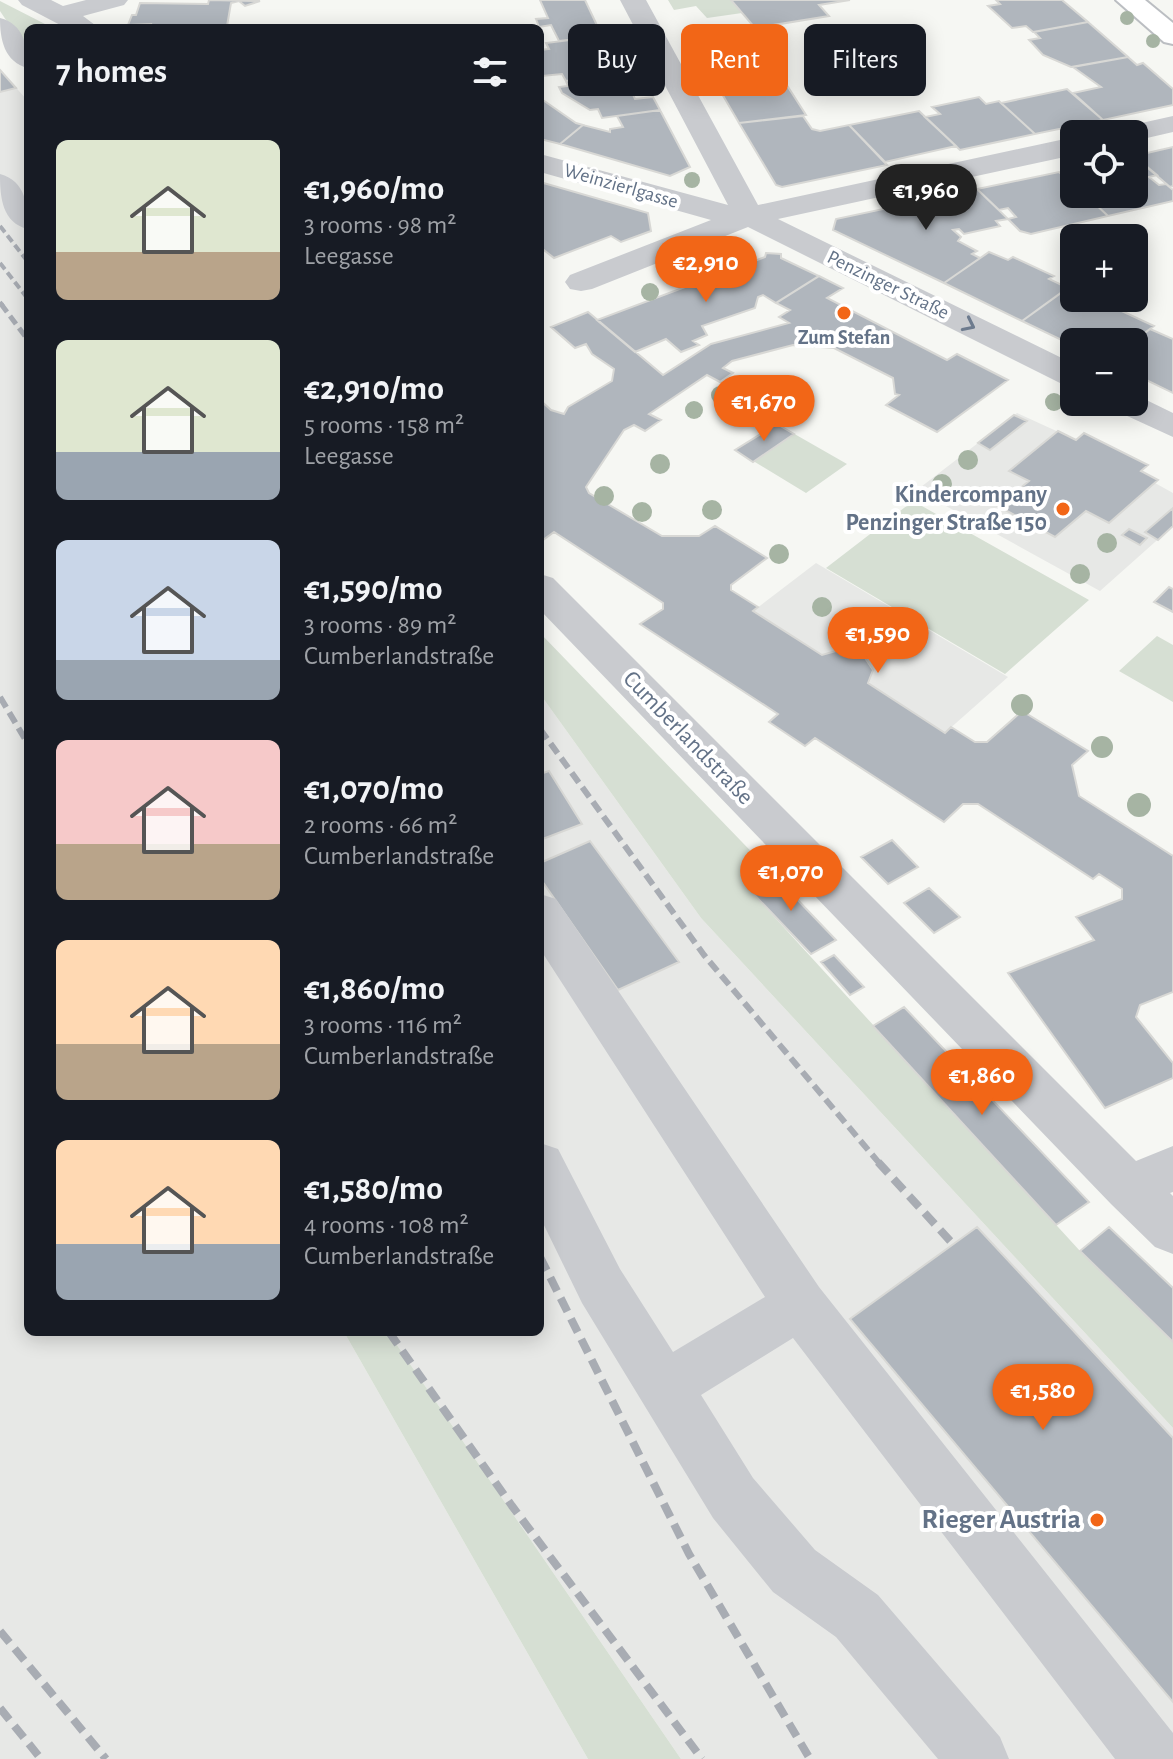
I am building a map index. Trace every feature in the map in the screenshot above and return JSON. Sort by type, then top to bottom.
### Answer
[{"type":"main road","points":[[1129,0],[1173,36]]},
{"type":"street","points":[[31,0],[57,22],[115,0]]},
{"type":"street","points":[[633,0],[749,216]]},
{"type":"street","points":[[0,26],[24,55]]},
{"type":"street","points":[[1148,130],[1173,124]]},
{"type":"street","points":[[581,282],[749,216],[1060,149]]},
{"type":"street","name":"Weinzierlgasse","points":[[544,164],[709,211],[749,216]]},
{"type":"street","points":[[0,183],[24,215]]},
{"type":"street","name":"Penzinger Straße","points":[[749,216],[1060,370]]},
{"type":"street","points":[[1148,414],[1173,426]]},
{"type":"street","name":"Cumberlandstraße","points":[[544,591],[1173,1230]]},
{"type":"street","points":[[544,918],[800,1305],[1154,1759]]},
{"type":"street","points":[[1129,1188],[1173,1168]]},
{"type":"street","points":[[544,1173],[601,1286],[733,1498],[794,1571],[857,1616],[978,1759]]},
{"type":"street","points":[[664,1387],[800,1305]]},
{"type":"shaded area","points":[[668,0],[731,0],[742,13],[707,18],[696,6],[674,10]]},
{"type":"shaded area","points":[[0,1],[45,24],[24,24],[24,47],[0,11]]},
{"type":"shaded area","points":[[0,70],[24,97],[24,1336],[346,1336],[588,1759],[0,1759]]},
{"type":"shaded area","name":"Kindercompany Penzinger Straße 150","points":[[1017,413],[1076,440],[1084,433],[1148,465],[1141,471],[1173,493],[1173,526],[1100,591],[917,490]]},
{"type":"shaded area","points":[[777,424],[847,464],[806,493],[735,450]]},
{"type":"shaded area","points":[[913,501],[1089,600],[1005,674],[826,568]]},
{"type":"shaded area","points":[[816,563],[1008,677],[886,785],[692,658]]},
{"type":"shaded area","points":[[1157,636],[1173,645],[1173,702],[1119,671]]},
{"type":"shaded area","points":[[544,637],[770,871],[746,886],[1080,1251],[1173,1342],[1173,1428],[701,918],[544,700]]},
{"type":"shaded area","points":[[544,700],[701,918],[1173,1428],[1173,1759],[681,1759],[391,1336],[544,1336]]},
{"type":"shaded area","points":[[346,1336],[391,1336],[681,1759],[588,1759]]},
{"type":"building","points":[[209,0],[260,1],[245,6],[239,1],[231,3],[227,24],[128,24],[140,3],[208,4]]},
{"type":"building","points":[[540,0],[585,0],[596,24],[568,24],[568,40],[559,41],[551,25],[538,24],[536,19],[548,18]]},
{"type":"building","points":[[731,0],[850,0],[819,5],[829,16],[780,24],[752,24]]},
{"type":"building","points":[[996,0],[1062,0],[1088,22],[1033,32],[1026,26],[1012,28],[988,6],[1000,4]]},
{"type":"building","points":[[1088,22],[1128,57],[1071,67],[1043,55],[1029,40],[1040,38],[1034,32]]},
{"type":"building","points":[[568,40],[568,81],[562,74],[544,76],[544,50],[549,49],[546,43]]},
{"type":"building","points":[[1128,57],[1137,65],[1143,63],[1173,89],[1173,105],[1103,120],[1073,93],[1101,87],[1073,67]]},
{"type":"building","points":[[0,70],[16,88],[0,92]]},
{"type":"building","points":[[568,86],[568,96],[653,97],[660,110],[602,118],[598,109],[590,110],[562,93],[559,87]]},
{"type":"building","points":[[788,87],[806,115],[739,123],[723,96],[788,96]]},
{"type":"building","points":[[1067,89],[1103,120],[1060,120],[1060,129],[1035,134],[1001,103]]},
{"type":"building","points":[[979,97],[986,104],[999,101],[1035,134],[960,150],[925,117],[940,114],[932,107]]},
{"type":"building","points":[[544,101],[583,125],[560,144],[544,140]]},
{"type":"building","points":[[660,110],[690,167],[670,176],[560,144],[583,125],[610,132],[610,129],[623,127],[617,116]]},
{"type":"building","points":[[919,111],[956,146],[885,162],[849,125]]},
{"type":"building","points":[[803,116],[812,129],[820,131],[849,125],[887,165],[782,187],[776,185],[739,123]]},
{"type":"building","points":[[1173,147],[1173,186],[1170,187],[1148,168],[1148,153]]},
{"type":"building","points":[[1148,168],[1157,175],[1149,177],[1173,190],[1173,201],[1148,207]]},
{"type":"building","points":[[1059,172],[1060,208],[1100,208],[1108,216],[1060,224],[1060,227],[1031,234],[1020,231],[1008,219],[1016,217],[1008,208],[999,210],[977,189]]},
{"type":"building","points":[[544,183],[648,213],[651,231],[621,242],[611,236],[554,258],[544,250]]},
{"type":"building","points":[[977,189],[1008,219],[996,221],[1000,226],[964,234],[959,229],[953,230],[961,237],[958,241],[977,251],[972,254],[980,258],[944,283],[833,230],[836,219]]},
{"type":"building","points":[[1100,208],[1143,208],[1108,216]]},
{"type":"building","points":[[989,252],[1008,260],[1013,257],[1054,276],[1049,279],[1060,284],[1060,294],[1022,321],[944,283]]},
{"type":"building","points":[[766,253],[781,254],[781,258],[819,276],[776,303],[763,295],[758,297],[755,308],[702,326],[707,335],[693,341],[699,345],[681,352],[666,339],[635,352],[597,320],[765,257]]},
{"type":"building","points":[[819,276],[843,288],[827,298],[947,360],[957,354],[1008,380],[937,432],[886,405],[899,395],[895,394],[893,378],[834,348],[793,345],[732,361],[723,368],[733,373],[720,382],[707,375],[649,414],[661,420],[645,431],[634,425],[624,430],[586,487],[589,493],[662,536],[699,536],[715,526],[767,558],[731,585],[731,590],[758,607],[753,611],[822,655],[843,649],[863,655],[873,670],[868,683],[945,733],[951,727],[975,742],[987,742],[1022,711],[1088,751],[1072,765],[1079,796],[1173,856],[1173,992],[1140,1005],[1136,1017],[1173,1063],[1173,1078],[1105,1108],[1008,973],[1094,940],[1076,917],[1122,899],[1122,889],[1099,874],[1093,879],[978,804],[963,804],[944,822],[815,738],[805,746],[769,722],[778,714],[640,624],[663,609],[663,603],[554,532],[544,539],[544,404],[551,410],[564,414],[568,407],[612,381],[614,369],[592,354],[586,344],[575,348],[551,327],[588,312],[663,375],[711,344],[789,323],[779,317],[790,310],[776,303]]},
{"type":"building","points":[[1060,294],[1060,312],[1124,312],[1154,326],[1148,331],[1148,328],[1060,328],[1060,339],[1022,321]]},
{"type":"building","points":[[1148,331],[1173,339],[1173,393],[1148,381]]},
{"type":"building","points":[[1014,415],[1027,421],[990,450],[978,443]]},
{"type":"building","points":[[777,424],[794,434],[753,462],[735,450]]},
{"type":"building","points":[[1058,431],[1076,440],[1084,433],[1148,465],[1141,471],[1158,480],[1109,523],[1086,511],[1055,537],[998,506],[1029,481],[1009,471]]},
{"type":"building","points":[[1173,508],[1173,526],[1158,540],[1145,532]]},
{"type":"building","points":[[1129,529],[1147,538],[1140,545],[1122,535]]},
{"type":"building","points":[[1169,587],[1173,589],[1173,612],[1154,602]]},
{"type":"building","points":[[549,771],[582,824],[544,838],[544,773]]},
{"type":"building","points":[[892,840],[918,867],[888,884],[861,857]]},
{"type":"building","points":[[590,841],[679,962],[618,990],[544,884],[544,861]]},
{"type":"building","points":[[770,871],[836,940],[811,954],[746,886]]},
{"type":"building","points":[[929,888],[960,917],[934,933],[904,903]]},
{"type":"building","points":[[834,955],[864,987],[850,995],[821,962]]},
{"type":"building","points":[[904,1007],[1089,1202],[1056,1225],[873,1026]]},
{"type":"building","name":"Rieger Austria","points":[[977,1227],[1173,1438],[1173,1702],[850,1319]]},
{"type":"building","points":[[1109,1227],[1173,1288],[1173,1342],[1080,1251]]},
{"type":"railway","points":[[0,226],[24,257]]},
{"type":"railway","points":[[0,263],[24,294]]},
{"type":"railway","points":[[0,302],[3,306]]},
{"type":"railway","points":[[1,304],[24,335]]},
{"type":"railway","points":[[0,697],[24,737]]},
{"type":"railway","points":[[544,735],[704,955],[880,1164]]},
{"type":"railway","points":[[878,1162],[953,1244]]},
{"type":"railway","points":[[544,1265],[689,1554],[810,1759]]},
{"type":"railway","points":[[392,1336],[512,1506],[702,1759]]},
{"type":"railway","points":[[0,1631],[106,1759]]},
{"type":"railway","points":[[0,1708],[41,1759]]},
{"type":"place","name":"Zum Stefan","points":[[844,313]]},
{"type":"place","name":"Kindercompany Penzinger Straße 150","points":[[1063,509]]},
{"type":"place","name":"Rieger Austria","points":[[1097,1520]]}]
